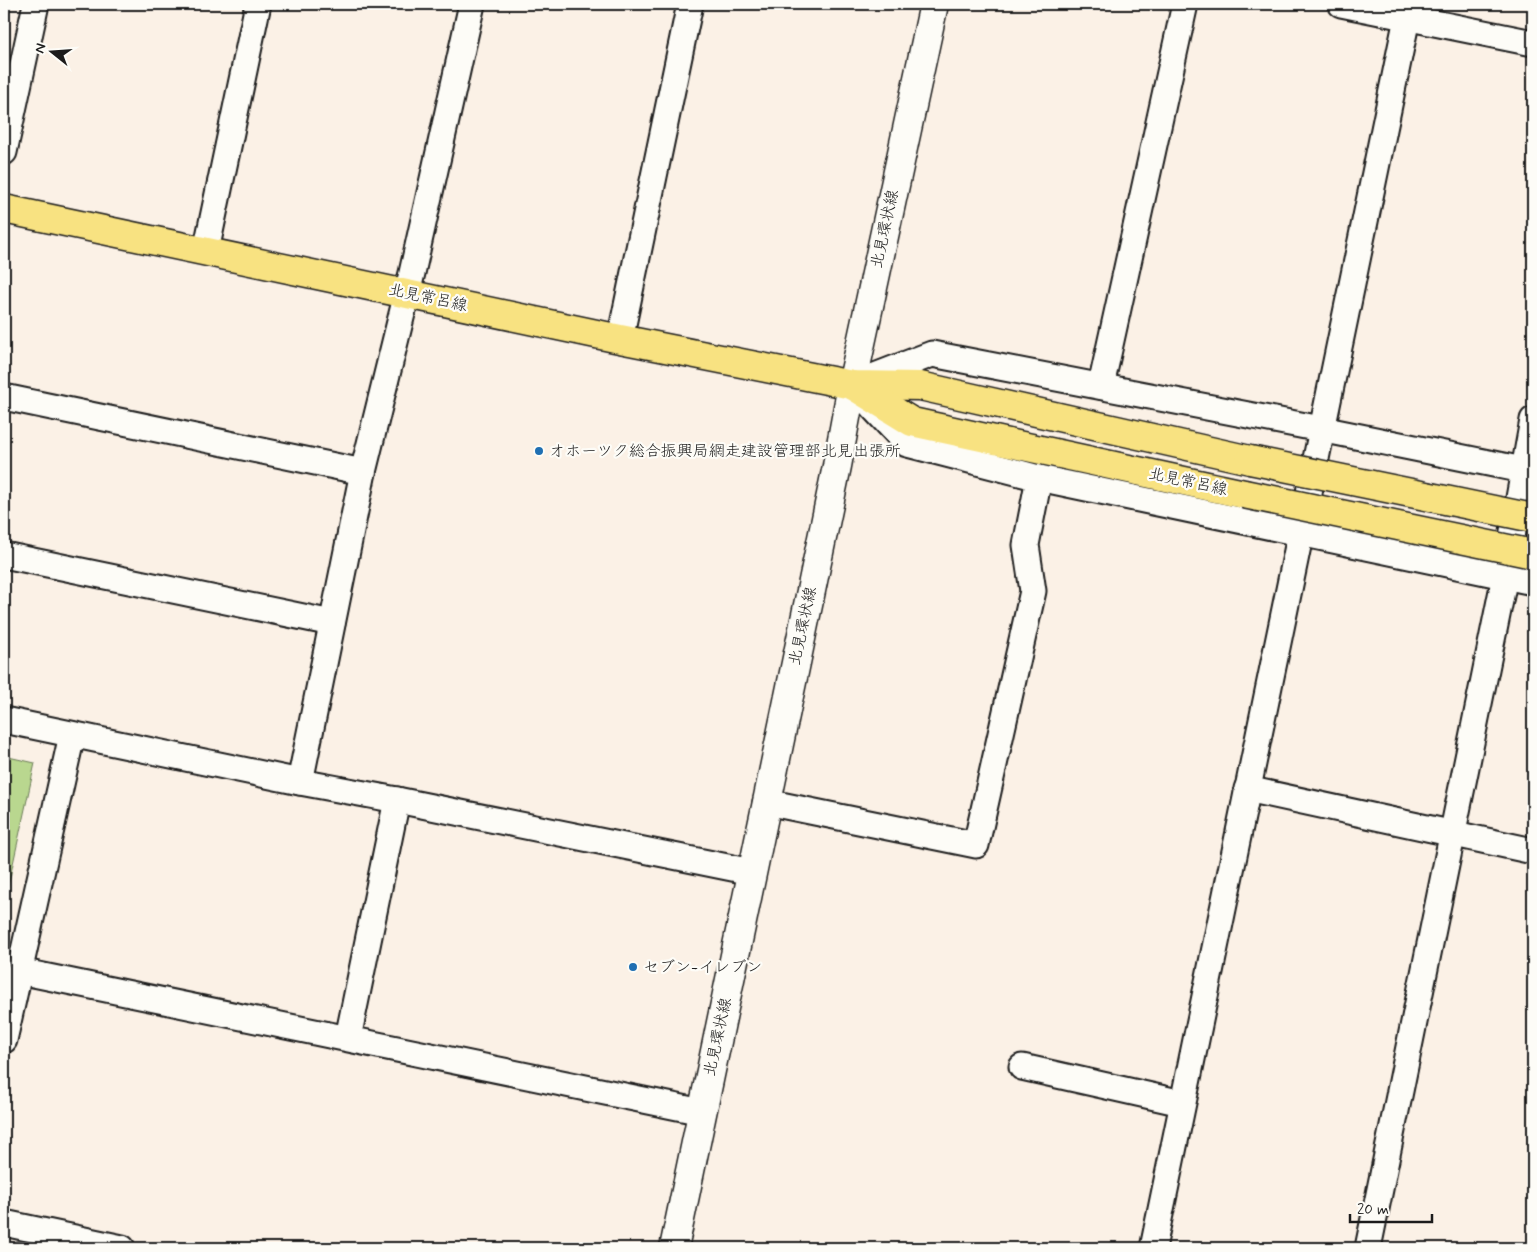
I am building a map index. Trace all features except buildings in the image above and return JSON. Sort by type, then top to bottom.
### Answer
[{"type":"main road","name":"北見環状線","points":[[674,1248],[852,385],[934,4]]},
{"type":"main road","name":"北見常呂線","points":[[4,209],[620,339],[852,385],[920,386],[1250,460],[1533,518]]},
{"type":"main road","name":"北見常呂線","points":[[852,385],[912,422],[1533,554]]},
{"type":"street","points":[[4,152],[36,4]]},
{"type":"street","points":[[206,251],[258,4]]},
{"type":"street","points":[[300,782],[363,472],[407,294],[472,4]]},
{"type":"street","points":[[620,339],[690,4]]},
{"type":"street","points":[[1101,386],[1185,4]]},
{"type":"street","points":[[1341,4],[1533,43]]},
{"type":"street","points":[[1153,1248],[1407,18]]},
{"type":"street","points":[[1528,471],[1322,429],[932,354],[852,385],[906,444],[1039,478],[1533,582]]},
{"type":"street","points":[[4,397],[363,472]]},
{"type":"street","points":[[1368,1248],[1528,471],[1533,420]]},
{"type":"street","points":[[766,802],[976,845],[1033,591],[1026,545],[1039,478]]},
{"type":"street","points":[[4,555],[332,623]]},
{"type":"street","points":[[4,720],[300,782],[752,872]]},
{"type":"street","points":[[5,1032],[72,735]]},
{"type":"street","points":[[1247,790],[1533,851]]},
{"type":"street","points":[[348,1038],[397,800]]},
{"type":"street","points":[[19,971],[702,1112]]},
{"type":"street","points":[[1022,1067],[1182,1103]]},
{"type":"street","points":[[4,1223],[122,1248]]},
{"type":"green space","points":[[4,756],[35,763],[4,905]]},
{"type":"place","name":"オホーツク総合振興局網走建設管理部北見出張所","points":[[539,451]]},
{"type":"place","name":"セブン-イレブン","points":[[633,967]]}]
